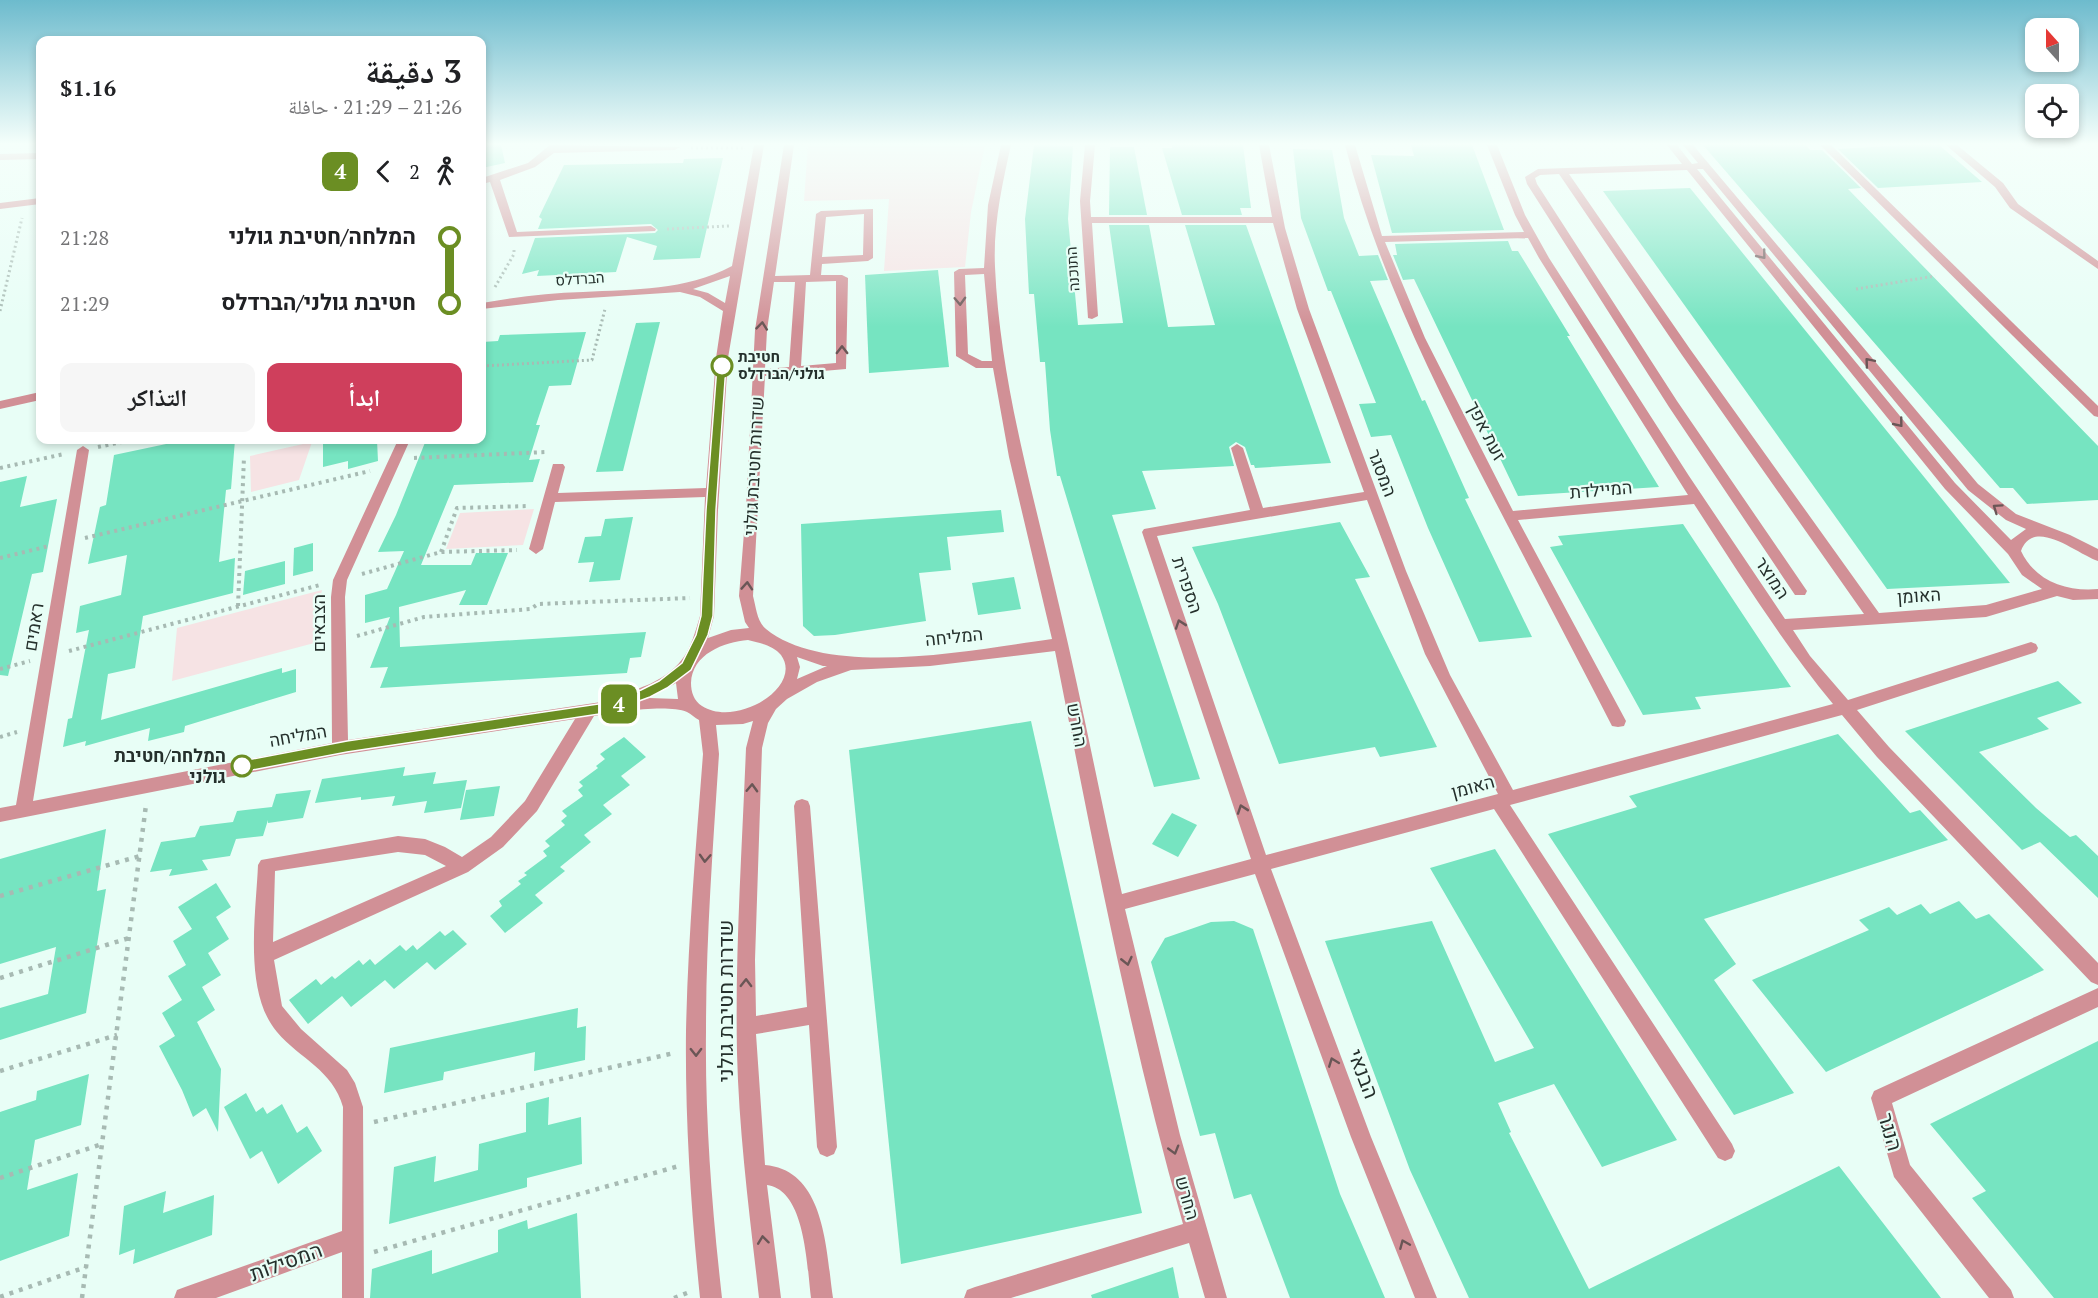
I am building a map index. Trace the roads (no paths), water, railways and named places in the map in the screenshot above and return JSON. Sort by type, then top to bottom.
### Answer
[{"type":"street","points":[[503,206],[513,235],[651,229]]},
{"type":"street","points":[[689,662],[707,645],[727,636],[748,634],[767,638],[782,646],[791,660],[792,677],[784,693],[769,707],[737,719],[715,719],[698,711],[682,691],[683,674],[705,625],[722,358],[748,206]]},
{"type":"street","name":"שדרות חטיבת גולני","points":[[767,638],[752,622],[746,596],[753,507],[759,373],[768,279],[780,206]]},
{"type":"street","name":"החרש","points":[[993,206],[990,300],[999,364],[1061,644],[1114,904],[1166,1120],[1216,1298]]},
{"type":"street","name":"התוכנה","points":[[1087,206],[1092,316]]},
{"type":"street","name":"המסגר","points":[[1276,206],[1317,348],[1433,655],[1503,799],[1725,1151]]},
{"type":"street","name":"זעת אפך","points":[[1367,206],[1377,239],[1411,323],[1509,516],[1618,722]]},
{"type":"street","name":"המוצר","points":[[1518,206],[1530,235],[1696,499],[1810,668],[1899,769],[2098,976]]},
{"type":"street","points":[[1546,206],[1684,421],[1800,591]]},
{"type":"street","points":[[1586,206],[1686,352],[1876,619]]},
{"type":"street","points":[[1721,206],[1950,486],[2014,551],[2019,563],[2031,575],[2058,590],[2077,595],[2098,594]]},
{"type":"street","points":[[1739,206],[1973,487],[2011,517],[2050,534],[2077,542],[2098,556]]},
{"type":"street","points":[[1887,206],[2098,412]]},
{"type":"street","points":[[2015,206],[2098,266]]},
{"type":"street","points":[[815,279],[821,214],[869,212],[868,258],[818,261]]},
{"type":"street","name":"התוכנה","points":[[1086,220],[1279,220]]},
{"type":"street","points":[[1377,239],[1530,235]]},
{"type":"street","name":"הברדלס","points":[[486,305],[681,289],[714,280],[736,268]]},
{"type":"street","points":[[990,271],[960,273],[962,356],[980,365],[999,364]]},
{"type":"street","points":[[759,373],[842,366],[842,278],[768,279]]},
{"type":"street","points":[[795,370],[801,279]]},
{"type":"street","name":"הברדלס","points":[[681,289],[704,295],[729,310]]},
{"type":"street","points":[[0,405],[36,397]]},
{"type":"street","name":"הצבאים","points":[[340,748],[340,580],[402,444]]},
{"type":"street","points":[[1237,448],[1258,514]]},
{"type":"street","name":"ראמים","points":[[23,810],[83,450]]},
{"type":"street","points":[[536,549],[558,467]]},
{"type":"street","points":[[549,502],[712,492]]},
{"type":"street","name":"הספרית","points":[[1261,864],[1149,532],[1371,495]]},
{"type":"street","name":"המיילדת","points":[[1509,516],[1696,499]]},
{"type":"street","points":[[2014,551],[2016,541],[2026,535],[2050,534]]},
{"type":"street","points":[[2077,542],[2098,539]]},
{"type":"street","name":"האומן","points":[[1780,625],[1986,611],[2058,590]]},
{"type":"street","name":"המליחה","points":[[782,646],[823,660],[851,664],[930,660],[1061,644]]},
{"type":"street","name":"האומן","points":[[1114,904],[1843,708],[2031,648]]},
{"type":"street","name":"המליחה","points":[[597,709],[645,694],[663,684],[689,662]]},
{"type":"street","name":"המליחה","points":[[784,693],[812,678],[851,664]]},
{"type":"street","name":"המליחה","points":[[0,815],[340,748],[597,709],[648,704],[698,711]]},
{"type":"street","name":"שדרות חטיבת גולני","points":[[769,707],[760,722],[753,748],[746,1027],[755,1174],[770,1298]]},
{"type":"street","points":[[265,955],[462,867],[497,843],[531,806],[597,709]]},
{"type":"street","name":"שדרות חטיבת גולני","points":[[698,711],[710,732],[711,754],[696,1048],[699,1160],[711,1298]]},
{"type":"street","points":[[802,806],[827,1147]]},
{"type":"street","points":[[353,1298],[351,1094],[346,1082],[338,1072],[283,1025],[273,1009],[268,988],[265,955],[267,865],[420,844],[438,851],[462,867]]},
{"type":"street","name":"הבנאי","points":[[1261,864],[1282,930],[1426,1298]]},
{"type":"street","name":"הנגר","points":[[2003,1298],[1901,1170],[1881,1098],[2098,997]]},
{"type":"street","points":[[746,1027],[817,1014]]},
{"type":"street","points":[[755,1174],[780,1178],[797,1194],[808,1211],[822,1298]]},
{"type":"street","points":[[975,1298],[1197,1230]]},
{"type":"street","name":"המסילות","points":[[184,1298],[353,1248]]},
{"type":"place","name":"חטיבת גולני/הברדלס","points":[[722,366]]},
{"type":"place","name":"המלחה/חטיבת גולני","points":[[242,766]]}]
